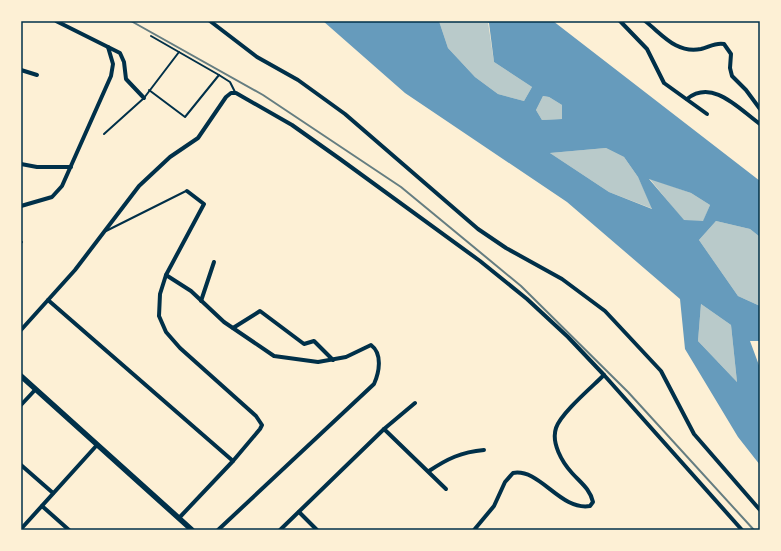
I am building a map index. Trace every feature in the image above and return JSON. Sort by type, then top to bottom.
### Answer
[{"type":"street","points":[[56,21],[121,55],[126,79],[144,98]]},
{"type":"street","points":[[210,21],[257,57],[298,80],[345,114],[478,229],[506,248],[562,279],[605,311],[661,372],[694,434],[760,510]]},
{"type":"street","points":[[620,21],[647,50],[664,83],[707,114]]},
{"type":"street","points":[[644,21],[669,42],[683,48],[699,49],[717,43],[724,44],[731,54],[730,68],[732,76],[746,90],[760,109]]},
{"type":"street","points":[[21,206],[43,200],[56,194],[66,179],[111,76],[113,64],[108,47]]},
{"type":"street","points":[[21,70],[37,75]]},
{"type":"street","points":[[687,99],[704,92],[716,93],[731,101],[760,124]]},
{"type":"street","points":[[21,330],[105,232],[139,186],[164,162],[198,138],[226,97],[231,93],[237,93],[292,125],[398,200],[480,261],[527,299],[568,337],[604,375],[742,530]]},
{"type":"street","points":[[21,164],[37,167],[71,167]]},
{"type":"street","points":[[179,518],[233,461],[260,429],[261,422],[166,332],[161,325],[158,310],[160,294],[166,276],[204,204],[187,191]]},
{"type":"street","points":[[201,301],[214,262]]},
{"type":"street","points":[[166,276],[185,286],[232,328],[274,356],[318,362],[346,357],[369,346],[374,346],[377,353],[379,367],[374,384],[218,530]]},
{"type":"street","points":[[48,300],[233,461]]},
{"type":"street","points":[[232,328],[260,311],[304,344],[314,341],[333,360]]},
{"type":"street","points":[[474,530],[494,506],[505,482],[513,473],[518,472],[528,475],[563,500],[582,507],[590,506],[593,502],[591,494],[564,464],[559,453],[555,442],[556,428],[563,417],[604,375]]},
{"type":"street","points":[[21,376],[192,530]]},
{"type":"street","points":[[21,405],[35,390]]},
{"type":"street","points":[[280,530],[384,429],[415,403]]},
{"type":"street","points":[[384,429],[446,489]]},
{"type":"street","points":[[21,529],[97,445]]},
{"type":"street","points":[[429,471],[449,458],[466,451],[484,450]]},
{"type":"street","points":[[21,465],[53,493]]},
{"type":"street","points":[[42,506],[69,530]]},
{"type":"street","points":[[298,512],[318,530]]},
{"type":"lane","points":[[151,36],[230,82],[237,93]]},
{"type":"lane","points":[[104,134],[144,98],[180,52]]},
{"type":"lane","points":[[149,90],[185,117],[219,75]]},
{"type":"lane","points":[[105,232],[187,191]]},
{"type":"shaded area","points":[[439,21],[488,22],[494,62],[532,87],[524,101],[498,94],[475,77],[448,48]]},
{"type":"shaded area","points":[[543,96],[549,97],[562,105],[562,119],[542,120],[536,110]]},
{"type":"shaded area","points":[[606,148],[624,157],[638,177],[653,209],[609,192],[550,153]]},
{"type":"shaded area","points":[[649,178],[691,193],[710,205],[703,222],[684,221]]},
{"type":"shaded area","points":[[716,221],[750,229],[760,237],[760,306],[738,296],[699,240]]},
{"type":"shaded area","points":[[701,304],[731,325],[737,382],[698,341]]},
{"type":"water","points":[[323,21],[439,21],[448,48],[475,77],[498,94],[524,101],[532,87],[494,62],[489,23],[486,21],[553,21],[760,181],[760,237],[750,229],[716,221],[699,240],[738,296],[760,306],[760,341],[750,341],[760,368],[760,465],[738,437],[685,349],[680,299],[567,202],[405,93]],"holes":[[[543,96],[549,97],[562,105],[562,119],[542,120],[536,110]],[[606,148],[624,157],[638,177],[652,209],[609,192],[550,153]],[[649,179],[691,193],[710,205],[703,221],[684,220]],[[701,304],[731,325],[737,382],[698,341]]]},
{"type":"railway","points":[[131,21],[263,95],[401,187],[521,286],[628,392],[754,530]]}]
